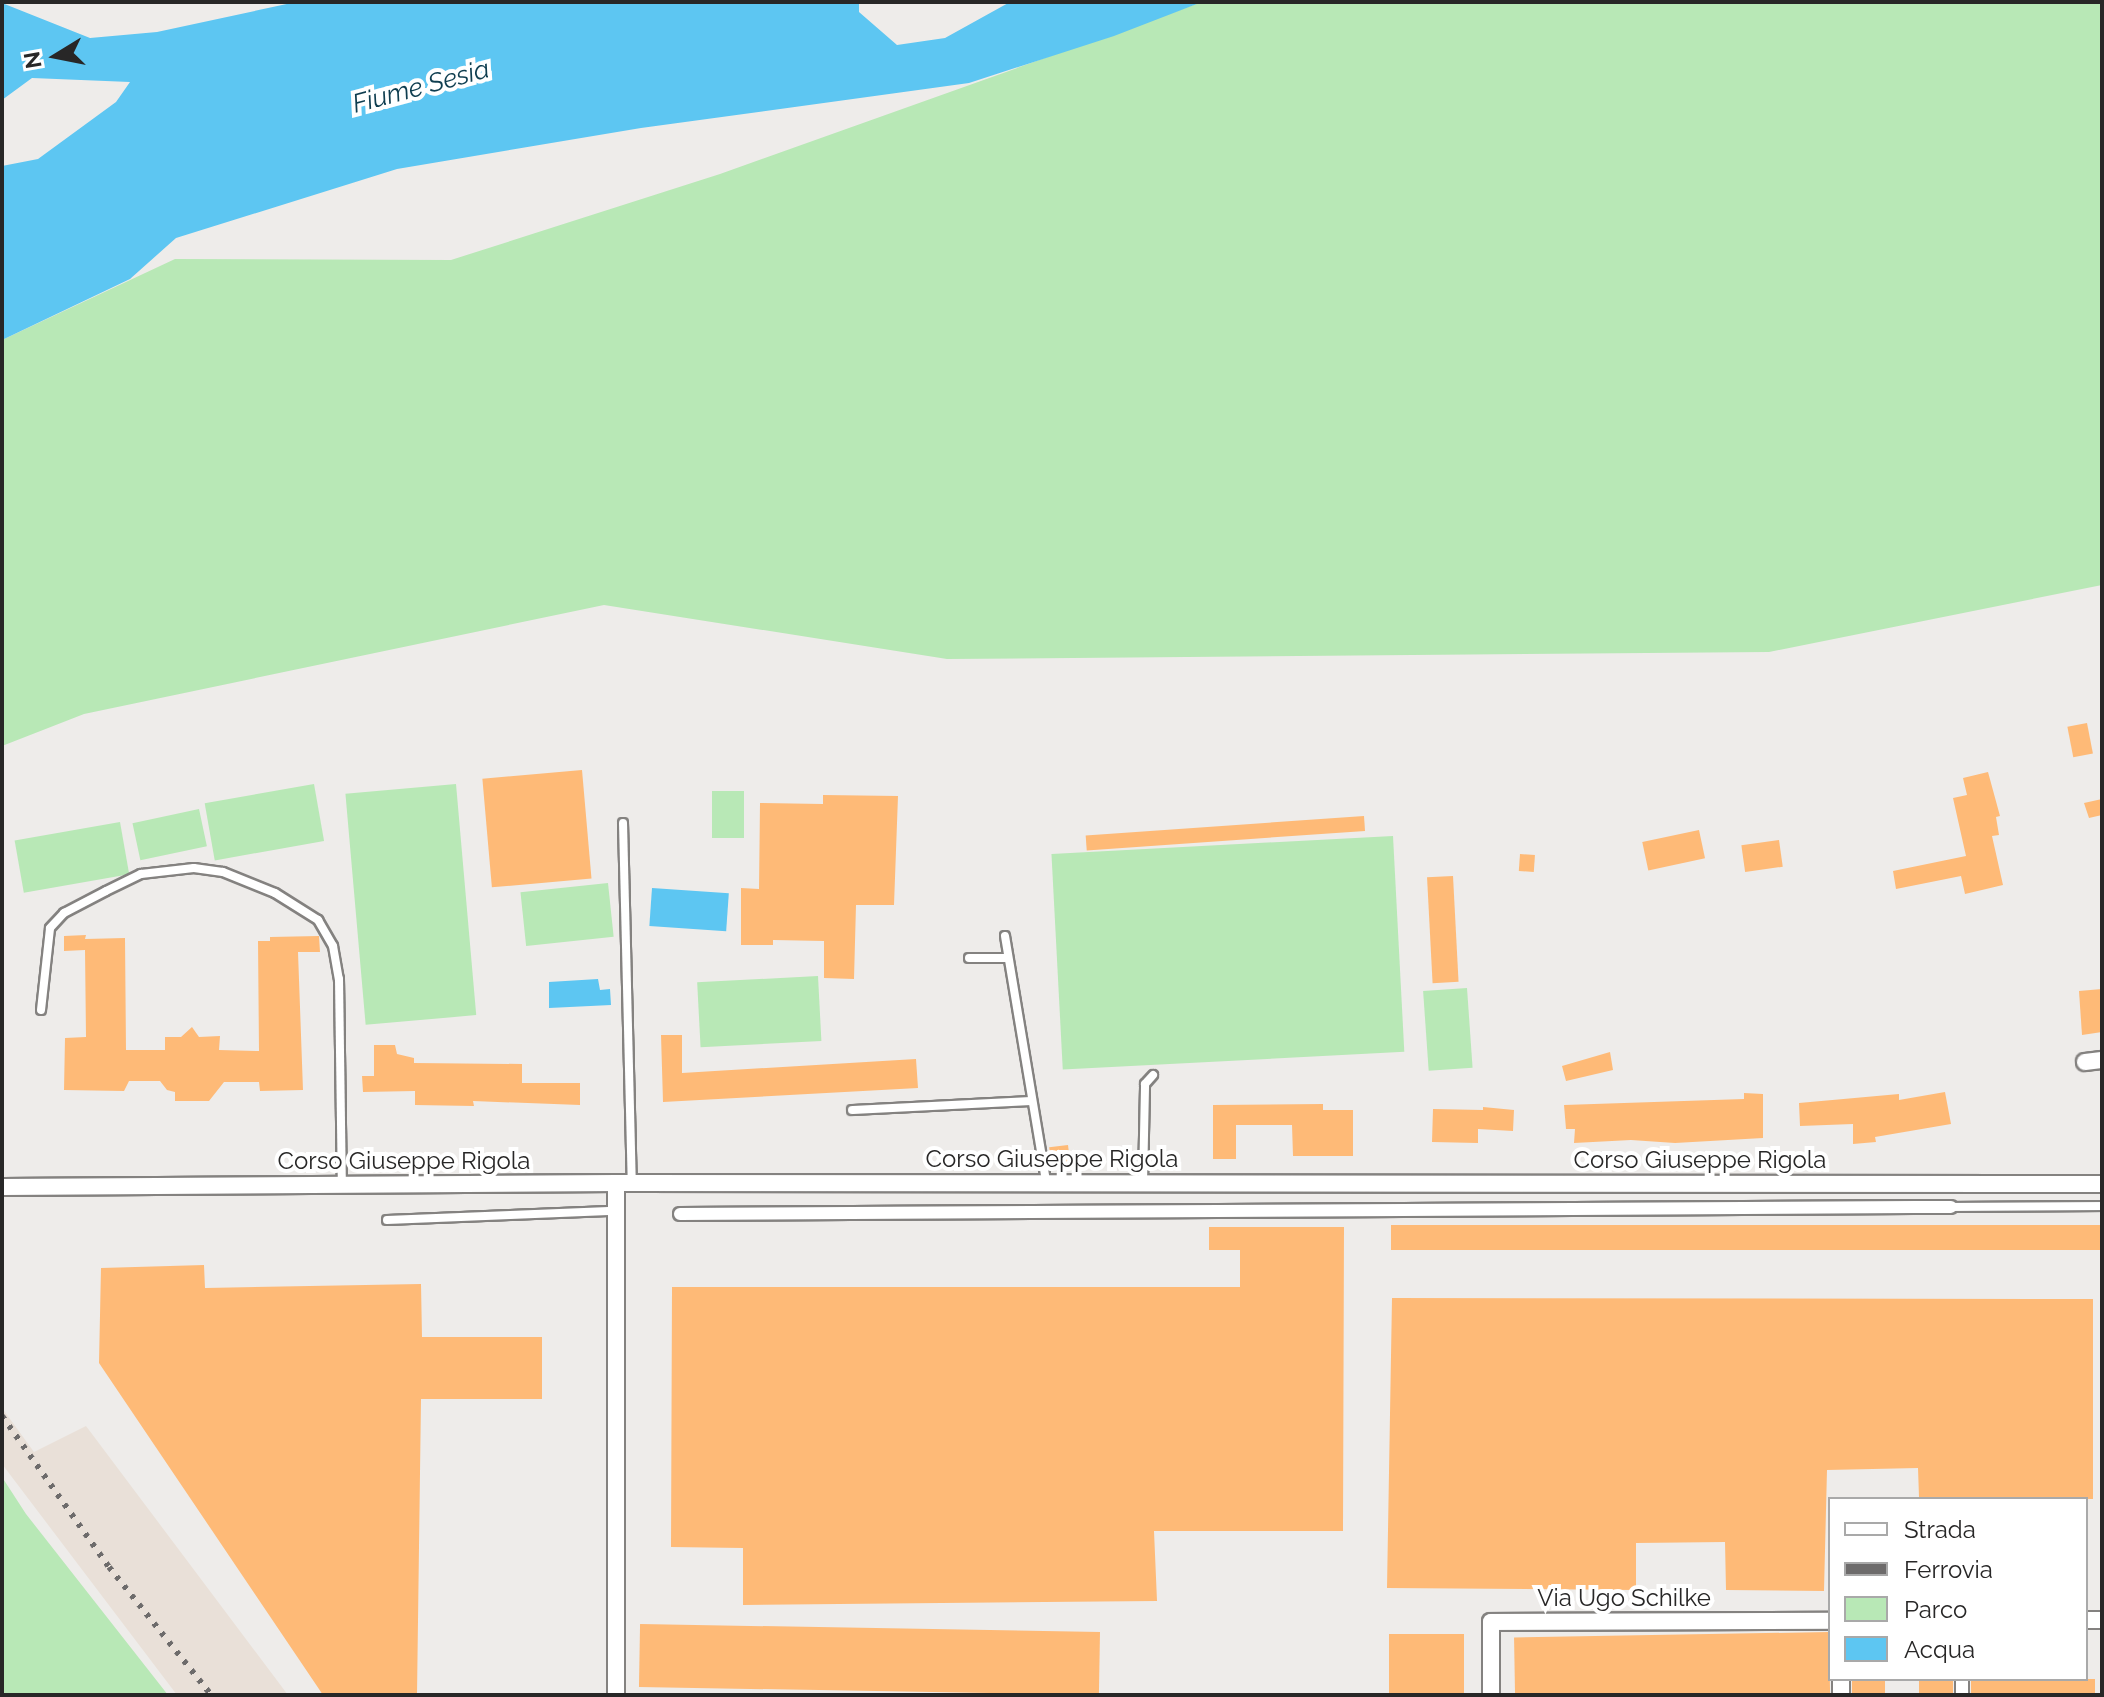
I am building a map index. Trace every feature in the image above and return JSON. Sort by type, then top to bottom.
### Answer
[{"type":"street","points":[[2085,1062],[2102,1060]]},
{"type":"street","name":"Corso Giuseppe Rigola","points":[[2,1187],[624,1183],[2102,1184]]},
{"type":"street","points":[[616,1695],[616,1211],[624,1183]]},
{"type":"street","points":[[680,1214],[1951,1207]]},
{"type":"street","name":"Via Ugo Schilke","points":[[1491,1695],[1491,1622],[1828,1621]]},
{"type":"lane","points":[[623,823],[624,1183]]},
{"type":"lane","points":[[41,1010],[50,928],[64,913],[106,891],[141,874],[194,868],[223,872],[275,893],[318,920],[333,946],[339,979],[342,1185]]},
{"type":"lane","points":[[1005,936],[1046,1183]]},
{"type":"lane","points":[[969,958],[1007,958]]},
{"type":"lane","points":[[1143,1184],[1145,1084],[1153,1075]]},
{"type":"lane","points":[[852,1110],[1032,1101]]},
{"type":"lane","points":[[1972,1184],[1973,1207]]},
{"type":"lane","points":[[1951,1207],[2102,1206]]},
{"type":"lane","points":[[387,1220],[616,1211]]},
{"type":"shaded area","points":[[2,1408],[34,1452],[86,1426],[288,1695],[177,1695],[2,1464]]},
{"type":"green space","points":[[1202,2],[2102,2],[2102,585],[1769,652],[947,659],[604,605],[84,714],[2,746],[2,340],[175,259],[451,260],[720,174]]},
{"type":"green space","points":[[314,784],[324,841],[215,860],[205,803]]},
{"type":"green space","points":[[456,784],[476,1015],[366,1025],[345,794]]},
{"type":"green space","points":[[712,791],[744,791],[744,838],[712,838]]},
{"type":"green space","points":[[199,809],[207,846],[140,860],[132,823]]},
{"type":"green space","points":[[120,822],[129,874],[24,893],[15,841]]},
{"type":"green space","points":[[1393,836],[1404,1052],[1063,1070],[1051,854]]},
{"type":"green space","points":[[608,883],[614,937],[526,946],[520,892]]},
{"type":"green space","points":[[818,976],[821,1041],[701,1047],[697,982]]},
{"type":"green space","points":[[1467,988],[1473,1068],[1429,1071],[1423,991]]},
{"type":"green space","points":[[2,1477],[26,1514],[168,1695],[2,1695]]},
{"type":"water","name":"Fiume Sesia","points":[[296,2],[859,2],[859,12],[897,45],[945,38],[1010,2],[1202,2],[1114,36],[969,83],[641,128],[397,169],[176,238],[130,279],[2,340],[2,166],[38,159],[116,102],[130,82],[32,78],[2,100],[2,3],[90,38],[157,32]]},
{"type":"water","points":[[652,888],[729,893],[726,931],[649,926]]},
{"type":"water","points":[[598,979],[600,990],[610,989],[611,1005],[549,1008],[549,982]]},
{"type":"building","points":[[2087,723],[2093,753],[2073,757],[2067,727]]},
{"type":"building","points":[[582,770],[591,879],[492,887],[482,779]]},
{"type":"building","points":[[1988,772],[2000,816],[1996,817],[1999,835],[1992,836],[2003,885],[1965,894],[1961,876],[1896,889],[1893,871],[1966,856],[1953,798],[1967,795],[1963,778]]},
{"type":"building","points":[[823,795],[898,796],[894,905],[856,905],[854,979],[824,978],[824,941],[773,940],[773,945],[741,945],[741,888],[759,889],[760,803],[823,804]]},
{"type":"building","points":[[2102,799],[2102,815],[2089,818],[2084,803]]},
{"type":"building","points":[[1364,816],[1365,831],[1087,850],[1086,835]]},
{"type":"building","points":[[1699,830],[1705,858],[1648,870],[1642,842]]},
{"type":"building","points":[[1779,840],[1783,867],[1745,872],[1741,845]]},
{"type":"building","points":[[1520,854],[1535,855],[1534,872],[1519,871]]},
{"type":"building","points":[[1453,876],[1459,982],[1433,983],[1427,877]]},
{"type":"building","points":[[86,935],[85,939],[125,938],[126,1050],[165,1050],[165,1037],[181,1037],[192,1027],[199,1037],[220,1036],[219,1050],[259,1051],[258,941],[270,941],[270,937],[319,936],[320,952],[298,952],[303,1090],[260,1091],[259,1082],[224,1082],[209,1101],[175,1101],[175,1092],[167,1090],[160,1081],[129,1081],[124,1091],[64,1090],[65,1038],[86,1037],[85,950],[64,951],[64,936]]},
{"type":"building","points":[[2102,989],[2102,1032],[2082,1035],[2079,991]]},
{"type":"building","points":[[661,1035],[682,1035],[682,1073],[916,1059],[918,1088],[663,1102]]},
{"type":"building","points":[[374,1045],[395,1045],[397,1054],[414,1058],[414,1063],[522,1064],[522,1083],[580,1083],[580,1105],[473,1101],[474,1106],[415,1105],[415,1091],[363,1092],[362,1076],[374,1076]]},
{"type":"building","points":[[1610,1052],[1613,1070],[1566,1081],[1562,1066]]},
{"type":"building","points":[[1945,1092],[1951,1124],[1875,1137],[1876,1142],[1853,1144],[1853,1124],[1800,1126],[1799,1103],[1899,1094],[1899,1100]]},
{"type":"building","points":[[1744,1093],[1763,1094],[1763,1138],[1675,1143],[1631,1140],[1574,1143],[1575,1129],[1566,1129],[1564,1105],[1744,1099]]},
{"type":"building","points":[[1323,1104],[1323,1110],[1353,1110],[1353,1156],[1293,1156],[1292,1125],[1236,1125],[1236,1159],[1213,1159],[1213,1105]]},
{"type":"building","points":[[1483,1107],[1514,1110],[1513,1131],[1478,1129],[1478,1143],[1432,1142],[1433,1109],[1483,1110]]},
{"type":"building","points":[[1068,1145],[1070,1162],[1051,1164],[1049,1147]]},
{"type":"building","points":[[1391,1225],[2102,1225],[2102,1250],[1391,1250]]},
{"type":"building","points":[[1209,1227],[1344,1227],[1343,1531],[1154,1531],[1157,1601],[743,1605],[743,1548],[671,1547],[672,1287],[1240,1287],[1240,1250],[1209,1250]]},
{"type":"building","points":[[204,1265],[205,1288],[421,1284],[422,1337],[542,1337],[542,1399],[421,1399],[417,1695],[323,1695],[99,1363],[101,1268]]},
{"type":"building","points":[[1392,1298],[2093,1299],[2093,1499],[1919,1497],[1918,1468],[1827,1470],[1824,1591],[1726,1590],[1725,1542],[1636,1543],[1636,1590],[1387,1588]]},
{"type":"building","points":[[640,1624],[1100,1632],[1099,1695],[639,1687]]},
{"type":"building","points":[[1828,1632],[1830,1695],[1515,1695],[1514,1637]]},
{"type":"building","points":[[1389,1634],[1464,1634],[1464,1695],[1389,1695]]},
{"type":"building","points":[[2095,1679],[2095,1695],[1971,1695],[1971,1681]]},
{"type":"building","points":[[1852,1681],[1885,1681],[1885,1695],[1852,1695]]},
{"type":"building","points":[[1919,1681],[1953,1681],[1953,1695],[1919,1695]]},
{"type":"railway","points":[[2,1416],[109,1567],[211,1695]]}]
